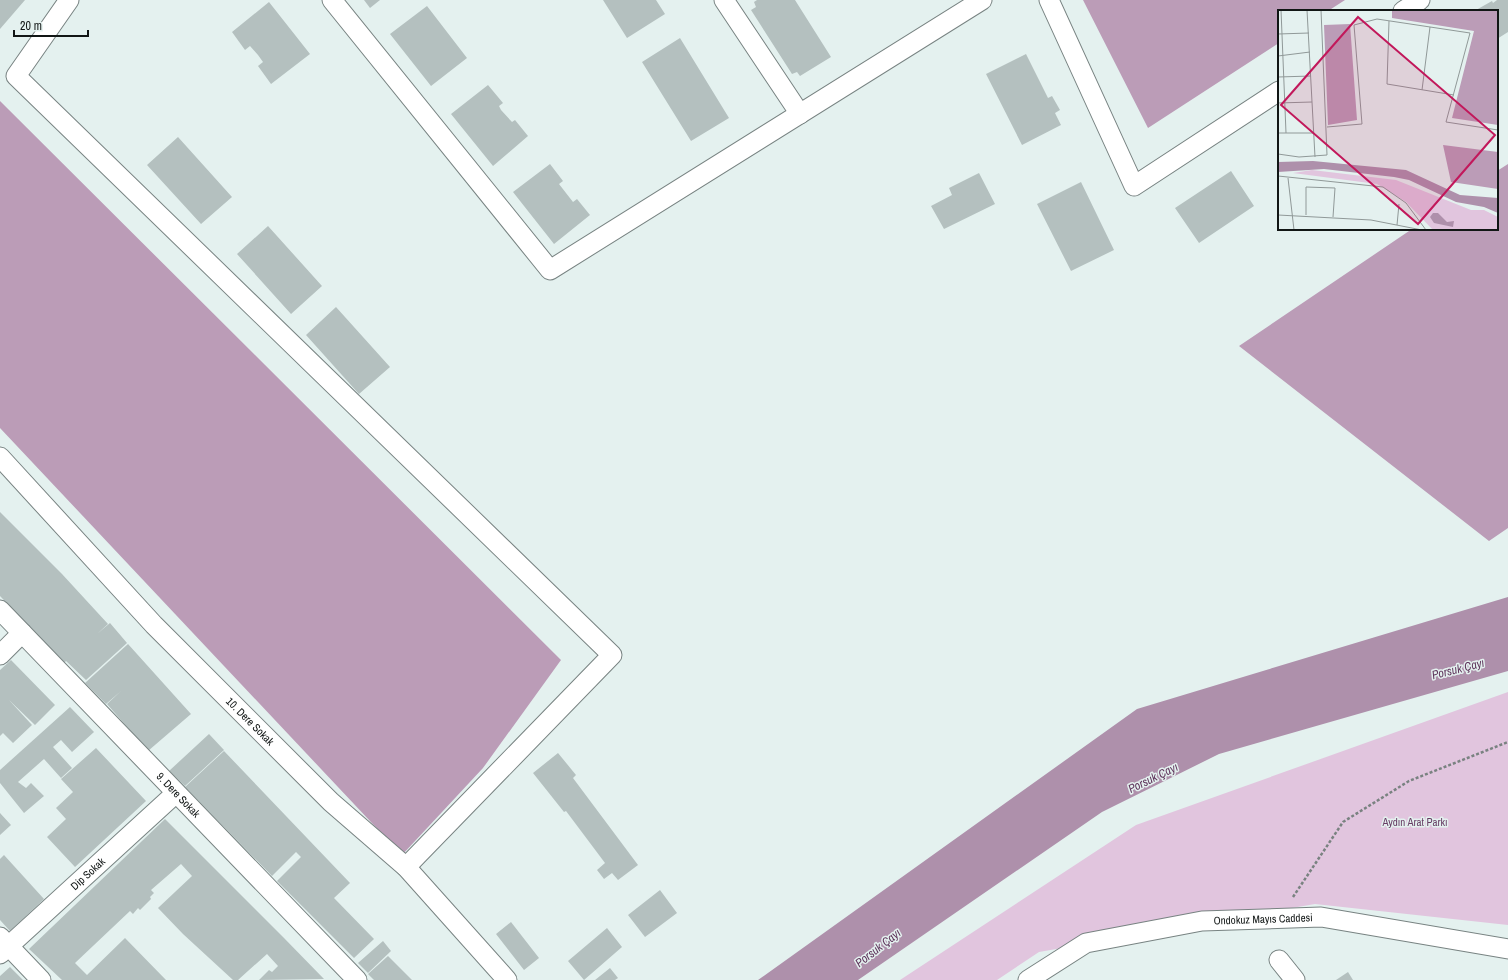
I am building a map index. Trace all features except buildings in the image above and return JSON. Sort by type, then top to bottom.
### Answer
[{"type":"street","points":[[69,0],[16,76],[612,655],[406,867]]},
{"type":"street","points":[[332,0],[550,270],[982,0]]},
{"type":"street","points":[[724,0],[800,114]]},
{"type":"street","points":[[1049,0],[1134,186],[1278,92]]},
{"type":"street","points":[[1405,10],[1420,0]]},
{"type":"street","name":"10. Dere Sokak","points":[[0,457],[154,625],[331,802],[406,867],[506,980]]},
{"type":"street","name":"9. Dere Sokak","points":[[0,610],[357,980]]},
{"type":"street","points":[[0,655],[22,633]]},
{"type":"street","name":"Dip Sokak","points":[[3,946],[176,793]]},
{"type":"street","name":"Ondokuz Mayıs Caddesi","points":[[1028,980],[1086,943],[1202,921],[1321,917],[1508,948]]},
{"type":"street","points":[[3,946],[41,980]]},
{"type":"street","points":[[1279,960],[1296,980]]},
{"type":"path","points":[[1278,918],[1343,822],[1409,781],[1508,742]]},
{"type":"green space","name":"Aydın Arat Parkı","points":[[1508,692],[1508,925],[1315,904],[1039,952],[997,980],[900,980],[1136,825]]},
{"type":"shaded area","points":[[1083,0],[1345,0],[1330,10],[1278,10],[1278,44],[1148,128]]},
{"type":"shaded area","points":[[0,101],[561,660],[483,768],[402,855],[0,428]]},
{"type":"shaded area","points":[[1508,164],[1508,528],[1489,541],[1239,346],[1411,230],[1498,230],[1498,170]]},
{"type":"water","name":"Porsuk Çayı","points":[[1508,597],[1508,671],[1219,754],[1102,812],[858,980],[758,980],[1137,709]]}]
